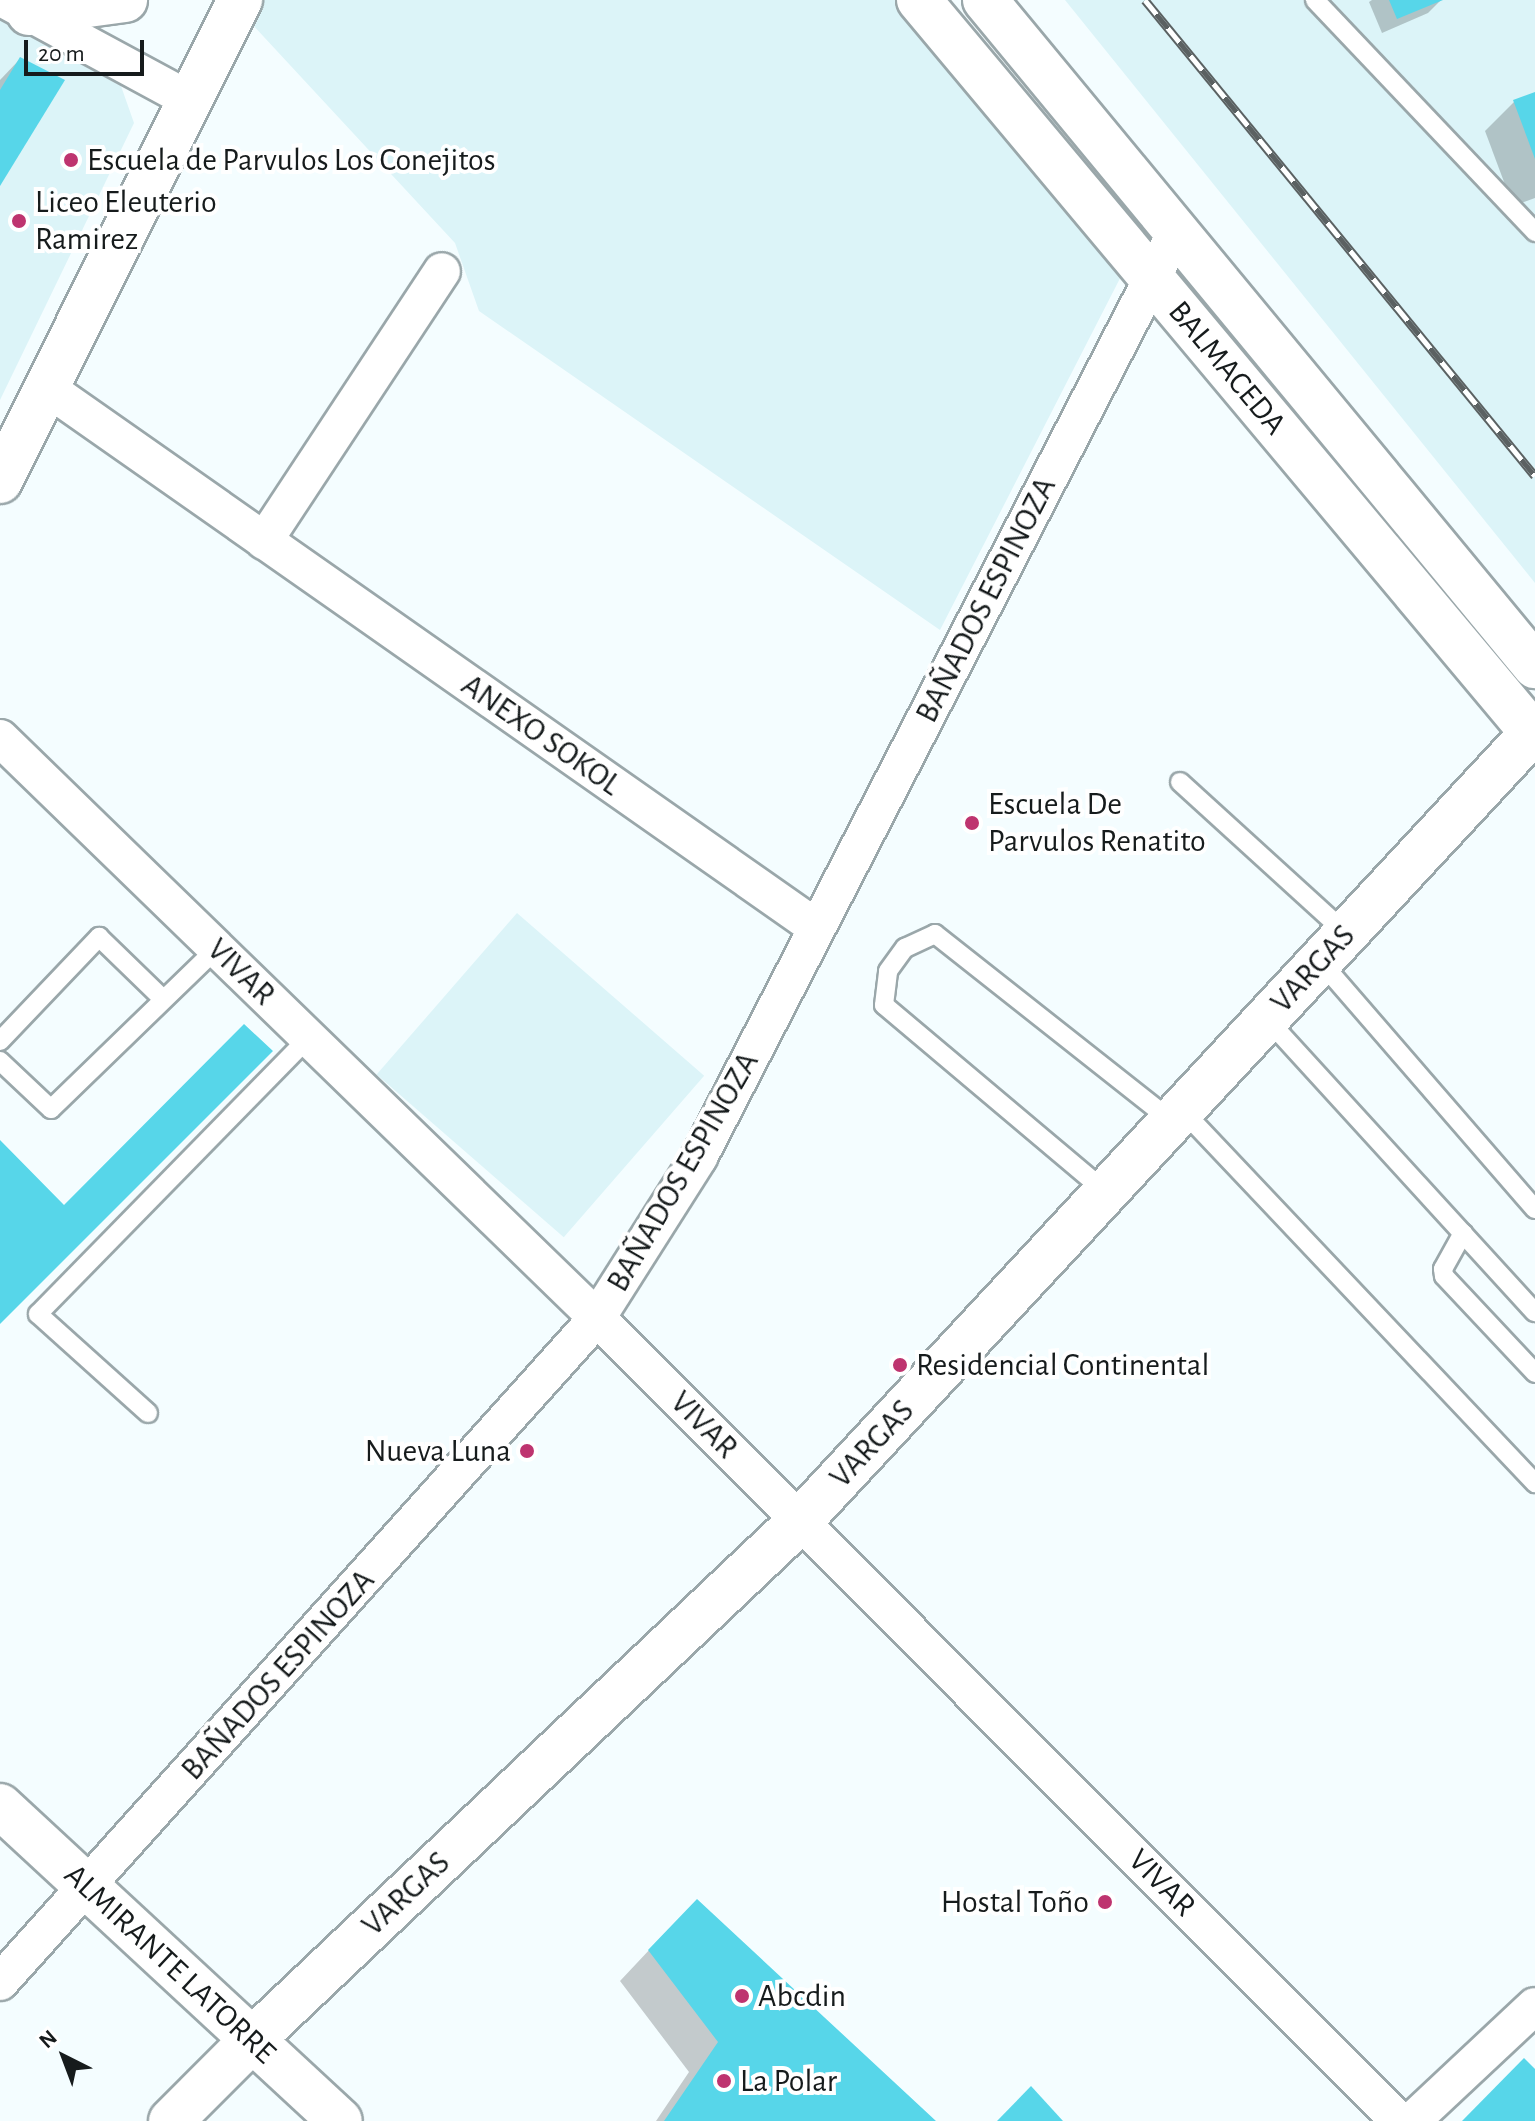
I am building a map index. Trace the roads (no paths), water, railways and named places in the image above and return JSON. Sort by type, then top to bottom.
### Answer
[{"type":"main road","points":[[17,6],[125,0]]},
{"type":"main road","points":[[0,481],[240,0]]},
{"type":"main road","name":"BALMACEDA","points":[[919,0],[1534,733]]},
{"type":"main road","name":"BALMACEDA","points":[[985,0],[1535,666]]},
{"type":"main road","name":"VARGAS","points":[[171,2121],[253,2039],[800,1521],[1534,733]]},
{"type":"main road","name":"ALMIRANTE LATORRE","points":[[0,1806],[340,2121]]},
{"type":"street","points":[[17,6],[190,100]]},
{"type":"street","name":"BAÑADOS ESPINOZA","points":[[0,1982],[597,1318],[699,1157],[1176,232]]},
{"type":"street","points":[[264,541],[442,271]]},
{"type":"street","name":"ANEXO SOKOL","points":[[47,388],[817,928]]},
{"type":"street","name":"VIVAR","points":[[0,738],[111,830],[216,949],[597,1318],[1399,2121]]},
{"type":"street","points":[[1412,2121],[1535,2006]]},
{"type":"lane","points":[[1315,0],[1535,232]]},
{"type":"lane","points":[[1180,782],[1333,947],[1535,1209]]},
{"type":"lane","points":[[1106,1192],[884,1005],[888,971],[905,948],[935,934],[1177,1116],[1535,1483]]},
{"type":"lane","points":[[0,1041],[99,937],[162,998]]},
{"type":"lane","points":[[0,1061],[51,1109],[162,998],[216,949]]},
{"type":"lane","points":[[1267,1019],[1535,1312]]},
{"type":"lane","points":[[148,1413],[38,1314],[308,1038]]},
{"type":"lane","points":[[1463,1233],[1443,1269],[1444,1276],[1535,1373]]},
{"type":"railway","points":[[1145,0],[1535,476]]},
{"type":"place","name":"Escuela de Parvulos Los Conejitos","points":[[71,160]]},
{"type":"place","name":"Liceo Eleuterio Ramirez","points":[[19,221]]},
{"type":"place","name":"Escuela De Parvulos Renatito","points":[[972,823]]},
{"type":"place","name":"Residencial Continental","points":[[900,1365]]},
{"type":"place","name":"Nueva Luna","points":[[527,1451]]},
{"type":"place","name":"Hostal Toño","points":[[1105,1902]]},
{"type":"place","name":"Abcdin","points":[[742,1996]]},
{"type":"place","name":"La Polar","points":[[724,2081]]}]
